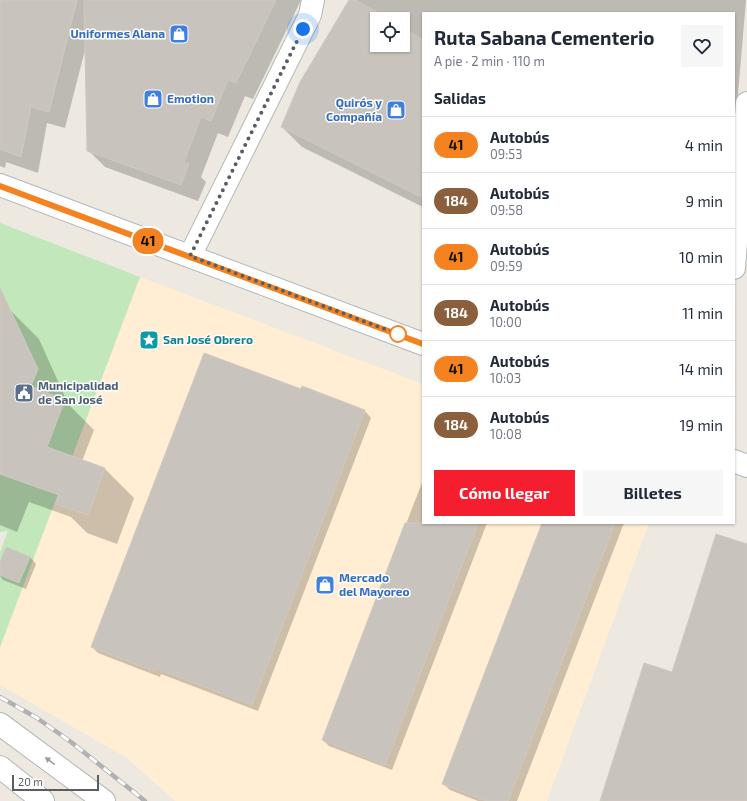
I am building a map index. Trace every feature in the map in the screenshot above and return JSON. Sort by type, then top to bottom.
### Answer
[{"type":"street","points":[[190,256],[314,5]]},
{"type":"street","points":[[735,255],[747,103]]},
{"type":"street","points":[[0,186],[422,344]]},
{"type":"street","points":[[735,461],[747,466]]},
{"type":"street","points":[[0,724],[104,801]]},
{"type":"street","points":[[0,767],[43,801]]},
{"type":"shaded area","name":"Mercado del Mayoreo","points":[[140,277],[422,384],[422,524],[649,524],[547,801],[175,801],[127,758],[0,685],[0,647]]},
{"type":"green space","points":[[0,223],[140,277],[0,647],[0,552],[8,531],[0,532],[0,474],[33,485],[65,400],[31,386],[38,369],[10,309],[0,306]]},
{"type":"building","points":[[0,0],[77,0],[49,112],[31,107],[21,157],[0,149]]},
{"type":"building","name":"Emotion","points":[[84,0],[276,0],[236,83],[228,80],[211,121],[201,117],[184,162],[189,164],[181,185],[87,151]]},
{"type":"building","name":"Quirós y Compañía","points":[[349,0],[356,0],[376,12],[370,12],[370,52],[410,52],[410,32],[422,39],[422,198],[281,127],[300,82]]},
{"type":"building","name":"Municipalidad de San José","points":[[0,288],[38,369],[31,386],[65,400],[47,447],[105,468],[88,515],[56,504],[59,495],[0,474]]},
{"type":"building","points":[[204,353],[301,389],[302,386],[365,410],[252,705],[155,668],[154,671],[91,647]]},
{"type":"building","points":[[405,523],[478,524],[385,765],[322,740]]},
{"type":"building","points":[[542,524],[615,524],[508,801],[487,801],[442,784]]},
{"type":"building","points":[[716,534],[747,544],[747,801],[600,801],[644,663],[672,672]]},
{"type":"building","points":[[6,547],[30,557],[19,583],[0,575],[0,562]]},
{"type":"railway","points":[[0,697],[37,718],[71,742],[145,801]]},
{"type":"bus line","name":"41","points":[[0,186],[223,268],[422,344]]},
{"type":"place","name":"Uniformes Alana","points":[[179,34]]},
{"type":"place","name":"Emotion","points":[[153,99]]},
{"type":"place","name":"Quirós y Compañía","points":[[396,110]]},
{"type":"place","name":"San José Obrero","points":[[149,340]]},
{"type":"place","name":"Municipalidad de San José","points":[[24,393]]},
{"type":"place","name":"Mercado del Mayoreo","points":[[325,585]]},
{"type":"route","points":[[303,29],[190,256],[398,334]]}]
